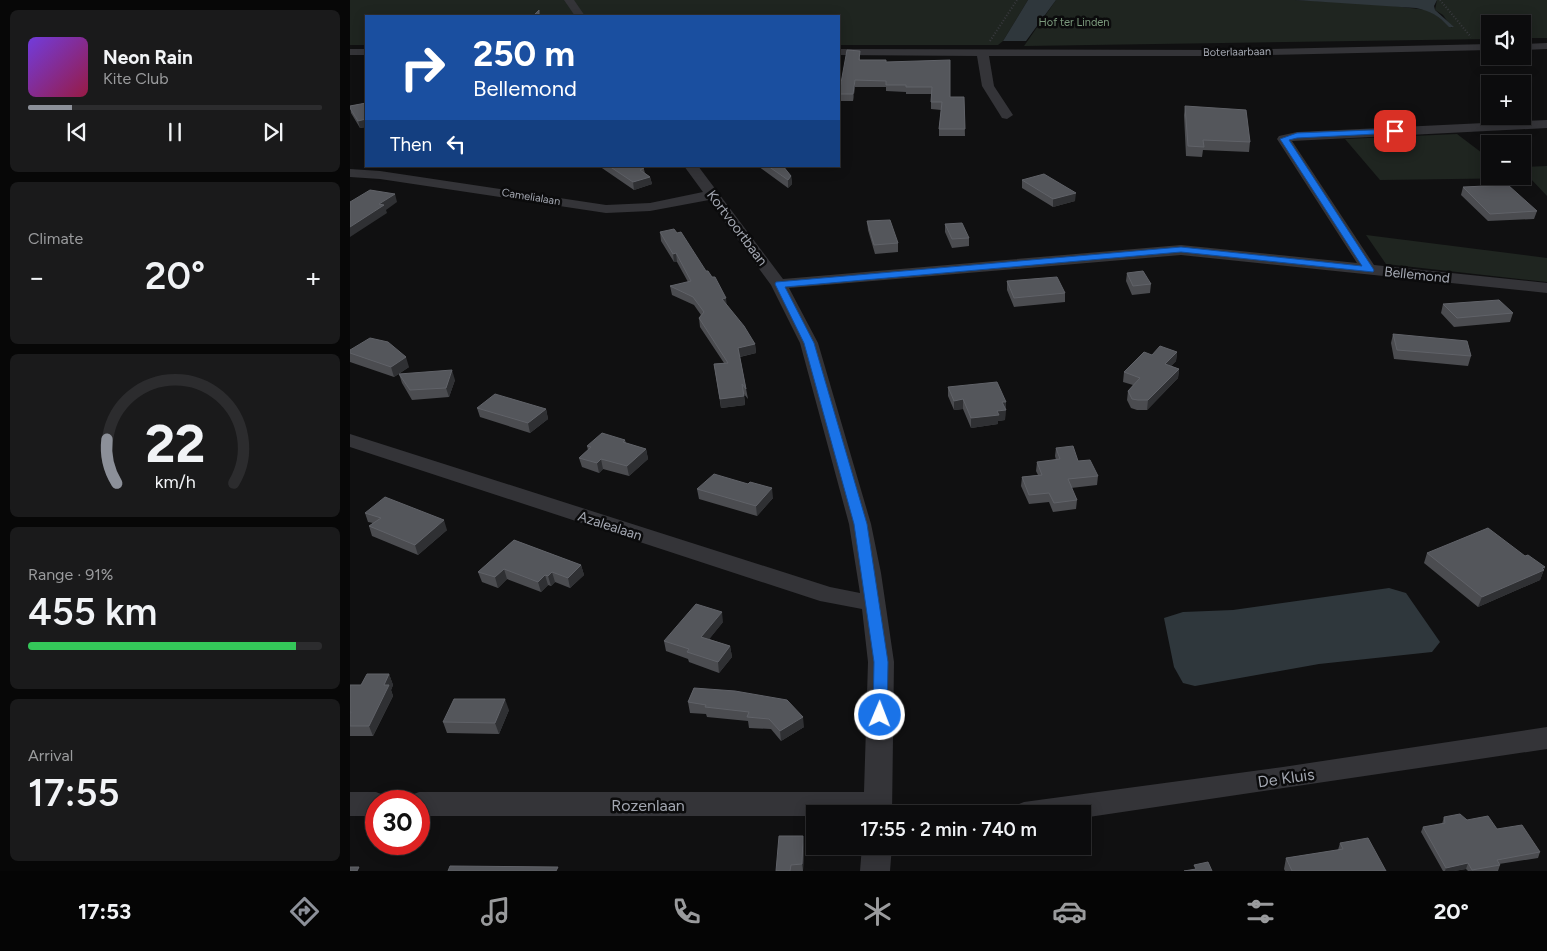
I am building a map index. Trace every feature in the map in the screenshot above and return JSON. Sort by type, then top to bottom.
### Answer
[{"type":"street","points":[[570,0],[579,15]]},
{"type":"street","points":[[1531,47],[1547,46]]},
{"type":"street","name":"Boterlaarbaan","points":[[840,52],[1228,53],[1481,47]]},
{"type":"street","points":[[350,52],[365,52]]},
{"type":"street","points":[[983,52],[983,73],[986,83],[1007,115]]},
{"type":"street","points":[[1369,270],[1284,139],[1297,136],[1547,124]]},
{"type":"street","name":"Kortvoortbaan","points":[[692,167],[779,284],[809,343],[860,524],[881,662],[878,805]]},
{"type":"street","name":"Camelialaan","points":[[350,173],[389,176],[606,209],[650,207],[712,195]]},
{"type":"street","name":"Bellemond","points":[[779,284],[1181,250],[1547,288]]},
{"type":"street","name":"Azalealaan","points":[[350,440],[828,595],[872,603]]},
{"type":"street","name":"De Kluis","points":[[1089,805],[1547,738]]},
{"type":"street","points":[[350,804],[365,804]]},
{"type":"street","name":"Rozenlaan","points":[[430,804],[806,808]]},
{"type":"street","points":[[875,871],[876,855]]},
{"type":"path","points":[[983,52],[1018,0]]},
{"type":"path","points":[[1440,0],[1481,44]]},
{"type":"green space","name":"Hof ter Linden","points":[[350,0],[1028,0],[1003,41],[998,45],[840,45],[840,15],[365,15],[365,45],[350,45]]},
{"type":"green space","name":"Hof ter Linden","points":[[1056,0],[1295,0],[1377,4],[1427,10],[1452,28],[1443,15],[1435,10],[1437,0],[1547,0],[1547,38],[1531,38],[1531,15],[1481,15],[1481,39],[1024,46]]},
{"type":"green space","points":[[1457,134],[1481,152],[1481,179],[1380,180],[1345,139]]},
{"type":"green space","points":[[1547,166],[1547,196],[1531,179],[1531,167]]},
{"type":"green space","points":[[1366,235],[1547,258],[1547,282],[1386,264]]},
{"type":"shaded area","points":[[1028,0],[1056,0],[1026,41],[1003,41]]},
{"type":"shaded area","points":[[1295,0],[1437,0],[1434,6],[1435,10],[1454,27],[1449,27],[1430,12],[1416,8]]},
{"type":"shaded area","points":[[1389,588],[1406,593],[1440,642],[1432,652],[1319,664],[1195,686],[1183,683],[1174,667],[1164,618],[1183,612],[1233,610]]},
{"type":"building","points":[[847,50],[860,51],[859,60],[886,60],[886,62],[950,60],[950,97],[964,97],[965,129],[939,129],[942,102],[931,102],[932,87],[906,87],[906,85],[886,85],[886,81],[855,80],[853,94],[840,94]]},
{"type":"building","points":[[365,103],[365,119],[358,121],[350,106]]},
{"type":"building","points":[[1185,106],[1246,110],[1250,142],[1203,140],[1204,147],[1188,146]]},
{"type":"building","points":[[610,167],[644,167],[640,170],[650,177],[633,182]]},
{"type":"building","points":[[769,167],[784,167],[791,176],[788,180]]},
{"type":"building","points":[[1044,174],[1076,193],[1053,199],[1022,180]]},
{"type":"building","points":[[1508,185],[1537,211],[1490,214],[1463,187]]},
{"type":"building","points":[[370,190],[395,194],[379,204],[384,205],[350,227],[350,202]]},
{"type":"building","points":[[890,220],[898,243],[874,245],[867,221]]},
{"type":"building","points":[[962,223],[969,238],[952,239],[945,224]]},
{"type":"building","points":[[674,229],[677,233],[681,232],[706,271],[712,277],[715,277],[726,298],[722,299],[744,326],[755,344],[738,348],[746,389],[742,384],[744,396],[720,399],[714,364],[728,363],[699,318],[704,312],[693,297],[670,286],[691,281],[676,253],[673,254],[660,232]]},
{"type":"building","points":[[1143,271],[1151,284],[1133,286],[1127,273]]},
{"type":"building","points":[[1057,277],[1065,293],[1014,298],[1007,281]]},
{"type":"building","points":[[1499,300],[1513,313],[1457,318],[1443,304]]},
{"type":"building","points":[[1393,334],[1467,341],[1471,356],[1397,350]]},
{"type":"building","points":[[370,338],[388,342],[406,357],[391,367],[350,353],[350,350]]},
{"type":"building","points":[[1160,346],[1177,352],[1165,364],[1179,369],[1148,400],[1132,399],[1128,391],[1140,378],[1124,372],[1144,352],[1152,355]]},
{"type":"building","points":[[452,370],[446,388],[410,390],[399,374]]},
{"type":"building","points":[[997,382],[1006,402],[1002,402],[1006,410],[997,411],[999,415],[971,418],[963,399],[954,401],[948,387]]},
{"type":"building","points":[[495,394],[546,409],[528,423],[477,408]]},
{"type":"building","points":[[602,433],[646,449],[627,466],[601,459],[597,463],[579,458],[591,447],[587,446]]},
{"type":"building","points":[[1073,446],[1078,461],[1090,460],[1098,476],[1068,479],[1077,500],[1054,503],[1049,493],[1029,495],[1022,477],[1042,475],[1037,462],[1060,459],[1056,448]]},
{"type":"building","points":[[714,474],[748,484],[750,482],[772,488],[756,506],[697,489]]},
{"type":"building","points":[[385,497],[444,520],[415,545],[369,526],[381,518],[365,513]]},
{"type":"building","points":[[1488,528],[1525,556],[1528,555],[1545,567],[1542,568],[1544,570],[1482,597],[1427,553]]},
{"type":"building","points":[[514,540],[581,565],[568,578],[552,572],[548,576],[545,575],[538,582],[504,569],[495,577],[478,572]]},
{"type":"building","points":[[696,604],[722,612],[701,637],[730,646],[718,662],[687,652],[689,649],[664,641]]},
{"type":"building","points":[[367,674],[389,674],[384,685],[389,685],[369,726],[350,726],[350,685],[361,685]]},
{"type":"building","points":[[694,688],[735,691],[787,700],[803,717],[780,731],[769,719],[747,717],[749,712],[705,707],[706,705],[688,702]]},
{"type":"building","points":[[454,699],[505,699],[495,723],[443,722]]},
{"type":"building","points":[[1460,814],[1467,820],[1488,816],[1497,829],[1522,825],[1540,852],[1497,860],[1500,865],[1472,870],[1468,863],[1446,868],[1423,827],[1445,823],[1444,817]]},
{"type":"building","points":[[779,836],[803,836],[802,864],[791,865],[790,871],[776,871]]},
{"type":"building","points":[[1368,838],[1386,871],[1292,871],[1286,858],[1343,849],[1340,843]]},
{"type":"building","points":[[1208,862],[1212,871],[1184,871],[1196,869],[1194,865]]},
{"type":"building","points":[[450,866],[558,867],[556,871],[448,871]]},
{"type":"building","points":[[350,867],[359,867],[357,871],[350,871]]},
{"type":"route","points":[[880,715],[881,662],[869,572],[860,524],[809,343],[779,284],[1181,250],[1369,270],[1306,170],[1284,139],[1290,136],[1395,131]]}]
